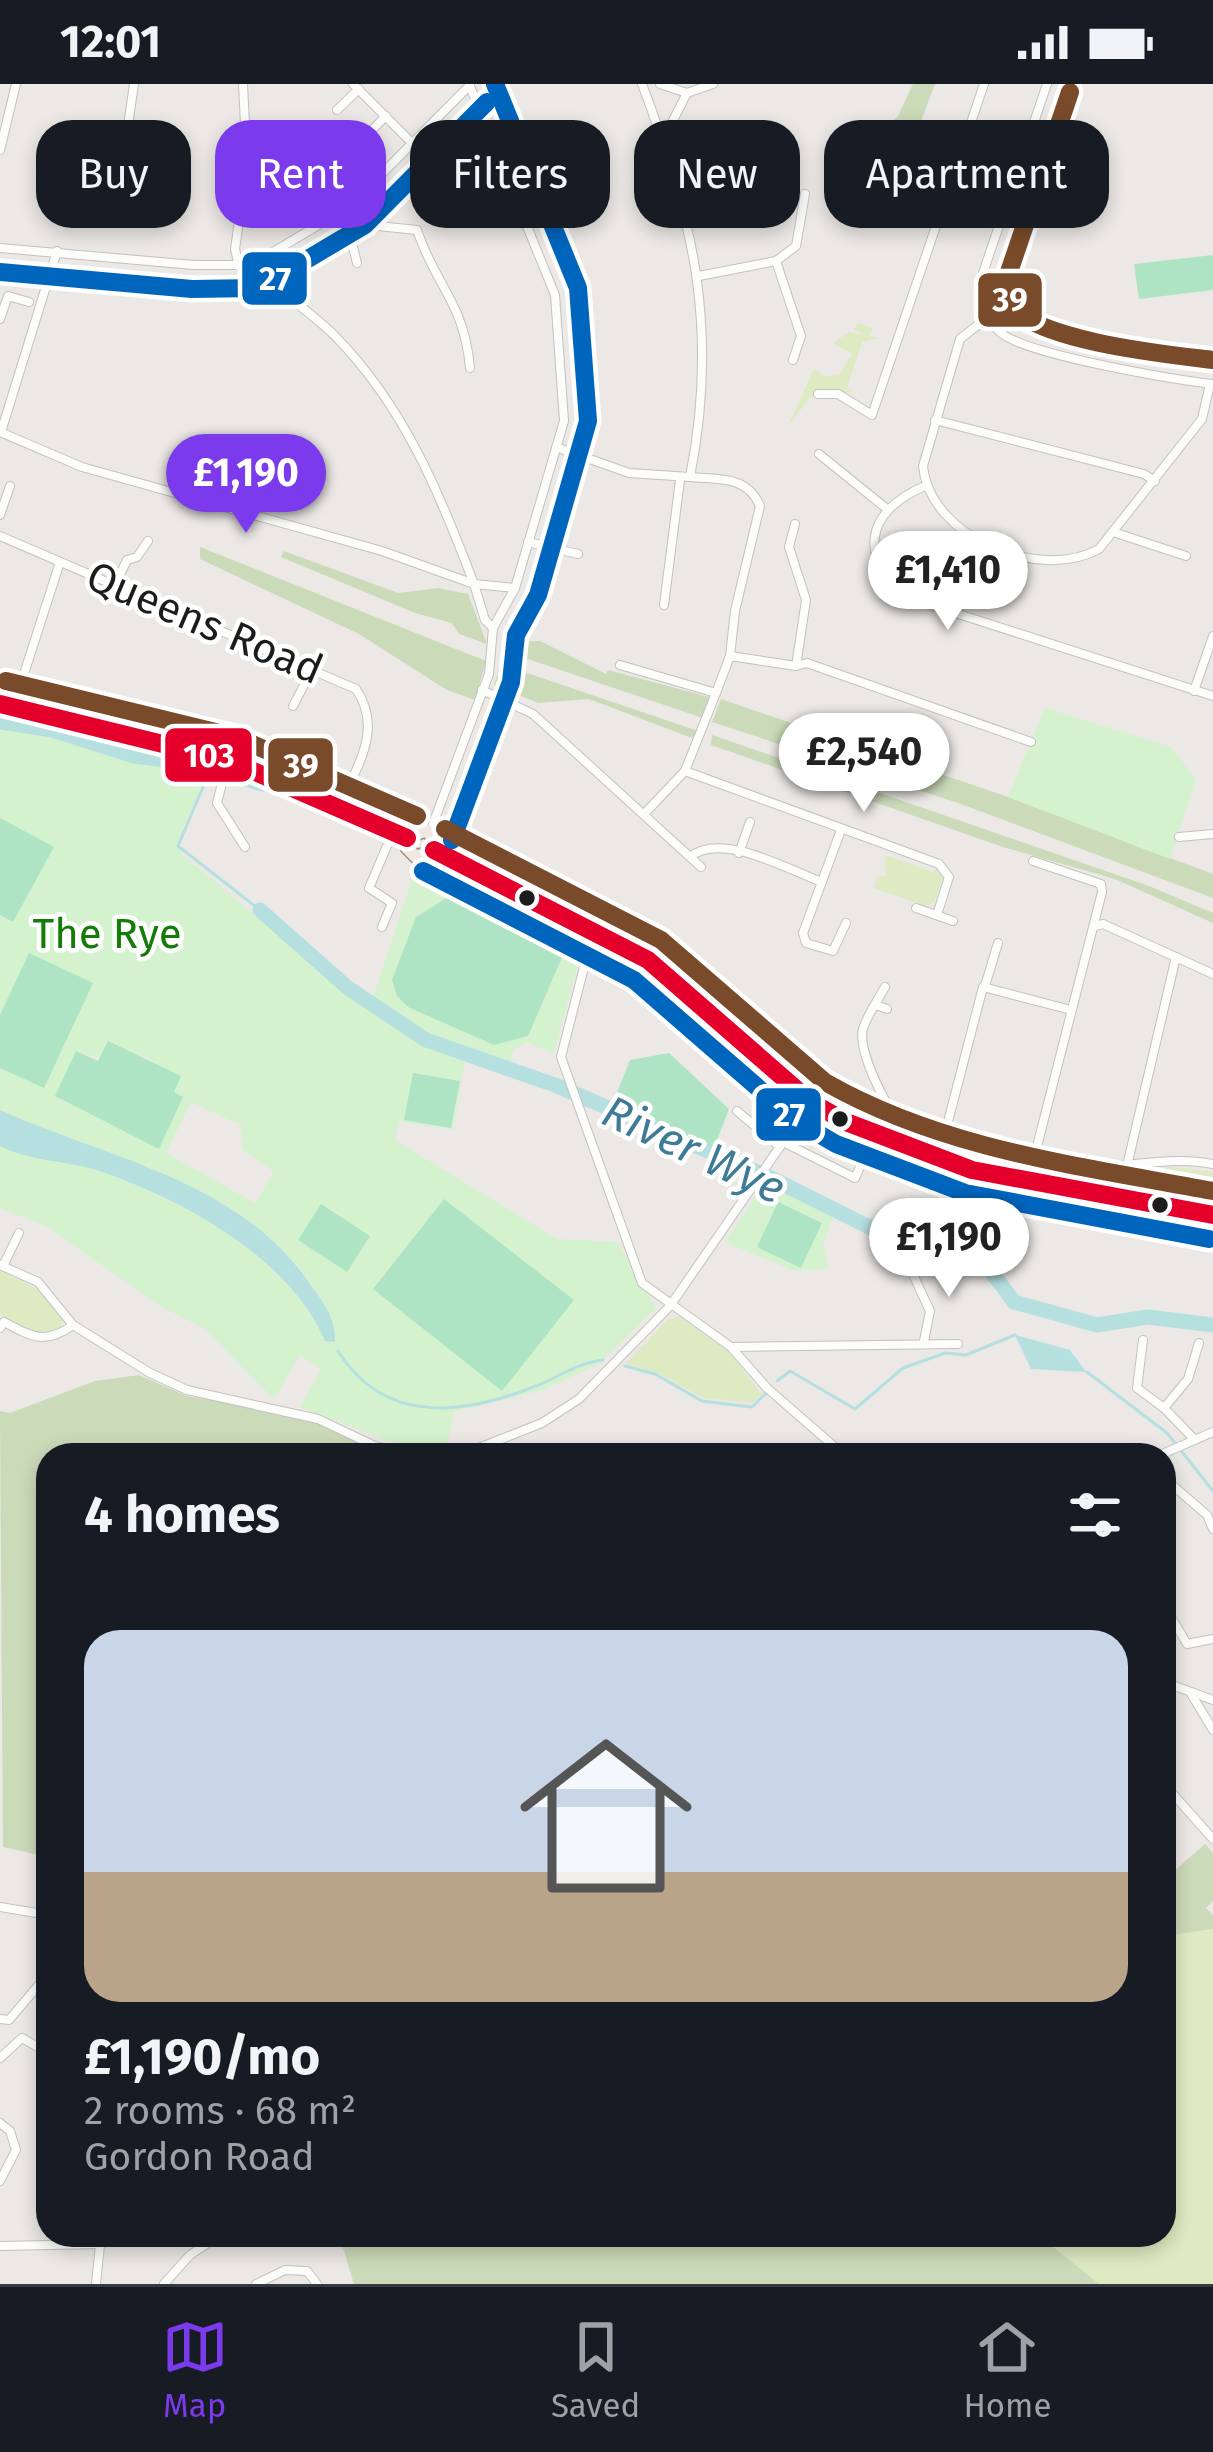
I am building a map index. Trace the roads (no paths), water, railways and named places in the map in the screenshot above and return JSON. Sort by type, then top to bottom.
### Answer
[{"type":"main road","points":[[6,706],[228,760],[400,835],[416,857],[434,850],[594,931],[688,990],[811,1102],[890,1142],[1000,1177],[1213,1215]]},
{"type":"main road","points":[[400,835],[419,829],[430,832],[434,850]]},
{"type":"street","points":[[0,150],[16,84]]},
{"type":"street","points":[[128,120],[134,84]]},
{"type":"street","points":[[239,266],[235,249],[247,166],[243,84]]},
{"type":"street","points":[[430,832],[492,663],[493,628],[515,588],[556,447],[565,378],[555,295],[470,84],[435,120]]},
{"type":"street","points":[[642,84],[656,120]]},
{"type":"street","points":[[661,84],[688,93],[712,84]]},
{"type":"street","points":[[818,394],[838,394],[872,415],[984,84]]},
{"type":"street","points":[[988,317],[960,339],[923,466],[925,486],[939,512],[964,534],[1051,561],[1080,560],[1100,549],[1155,482],[1202,419],[1212,384],[1018,343],[988,317],[981,296],[983,273],[1047,84]]},
{"type":"street","points":[[337,110],[356,87],[410,141]]},
{"type":"street","points":[[674,120],[688,93]]},
{"type":"street","points":[[382,120],[386,116]]},
{"type":"street","points":[[386,169],[410,145]]},
{"type":"street","points":[[699,276],[776,261],[796,246],[805,194]]},
{"type":"street","points":[[386,227],[418,230],[466,327],[470,368]]},
{"type":"street","points":[[0,248],[239,266],[251,265],[314,228]]},
{"type":"street","points":[[357,263],[352,243],[365,228]]},
{"type":"street","points":[[664,604],[706,329],[686,228]]},
{"type":"street","points":[[57,251],[1,432],[82,467],[382,551],[474,584],[515,588]]},
{"type":"street","points":[[776,261],[801,336],[793,360]]},
{"type":"street","points":[[251,265],[334,335],[383,390],[450,521],[485,620],[493,628]]},
{"type":"street","points":[[0,319],[8,296],[28,302]]},
{"type":"street","points":[[935,420],[1144,474],[1155,482]]},
{"type":"street","points":[[556,447],[629,473],[741,482],[753,491],[760,506],[731,627],[730,656],[700,740],[686,771],[645,813]]},
{"type":"street","points":[[819,454],[887,508]]},
{"type":"street","points":[[0,515],[10,486]]},
{"type":"street","points":[[925,486],[887,508],[877,527],[876,564],[885,580],[912,599],[1213,696]]},
{"type":"street","points":[[795,524],[789,547],[806,600],[796,666]]},
{"type":"street","points":[[1113,532],[1186,556]]},
{"type":"street","name":"Queens Road","points":[[0,536],[356,689],[371,717],[370,734],[339,808]]},
{"type":"street","points":[[115,585],[127,560],[137,557],[148,541]]},
{"type":"street","points":[[528,542],[578,554]]},
{"type":"street","points":[[6,706],[60,562]]},
{"type":"street","points":[[1194,691],[1213,638]]},
{"type":"street","points":[[730,656],[796,666],[807,663],[1031,742]]},
{"type":"street","points":[[620,665],[716,693]]},
{"type":"street","points":[[293,706],[313,668]]},
{"type":"street","points":[[482,690],[533,714],[700,867]]},
{"type":"street","points":[[228,760],[217,802],[245,847]]},
{"type":"street","points":[[686,771],[947,869],[937,915]]},
{"type":"street","points":[[739,853],[750,822]]},
{"type":"street","points":[[841,830],[803,933],[806,943],[833,951],[846,923]]},
{"type":"street","points":[[1179,837],[1213,834]]},
{"type":"street","points":[[382,927],[392,903],[369,888],[400,835]]},
{"type":"street","points":[[690,857],[713,847],[822,882]]},
{"type":"street","points":[[1032,1166],[1101,884],[1050,872],[1033,861]]},
{"type":"street","points":[[916,908],[953,921]]},
{"type":"street","points":[[1094,927],[1103,924],[1213,974]]},
{"type":"street","points":[[594,931],[561,1058],[642,1283],[731,1347],[766,1388],[830,1443]]},
{"type":"street","points":[[944,1141],[998,943]]},
{"type":"street","points":[[1126,1166],[1176,957]]},
{"type":"street","points":[[985,986],[1071,1010]]},
{"type":"street","points":[[885,987],[862,1040],[876,1088],[899,1126],[1032,1166],[1126,1166],[1188,1159],[1213,1164]]},
{"type":"street","points":[[875,1005],[887,1009]]},
{"type":"street","points":[[490,1443],[561,1413],[670,1306],[811,1102]]},
{"type":"street","points":[[737,1112],[781,1144],[854,1178],[864,1159]]},
{"type":"street","points":[[890,1142],[899,1126]]},
{"type":"street","points":[[19,1233],[2,1265],[38,1282],[74,1325],[187,1390],[275,1405],[368,1443]]},
{"type":"street","points":[[910,1268],[930,1311],[924,1341]]},
{"type":"street","points":[[1,1323],[37,1340],[55,1338],[74,1325]]},
{"type":"street","points":[[1143,1340],[1137,1388],[1195,1440]]},
{"type":"street","points":[[1164,1408],[1188,1379],[1199,1343]]},
{"type":"street","points":[[731,1347],[958,1344]]},
{"type":"street","points":[[1176,1449],[1213,1432]]},
{"type":"street","points":[[1176,1488],[1203,1511],[1213,1529]]},
{"type":"street","points":[[1176,1625],[1187,1644],[1213,1639]]},
{"type":"street","points":[[1176,1686],[1213,1700]]},
{"type":"street","points":[[1189,1691],[1213,1730]]},
{"type":"street","points":[[1176,1797],[1213,1838]]},
{"type":"street","points":[[0,1907],[36,1913]]},
{"type":"street","points":[[1,2020],[36,1986]]},
{"type":"street","points":[[0,2058],[22,2038],[36,2046]]},
{"type":"street","points":[[0,2123],[10,2131],[16,2150],[0,2181]]},
{"type":"street","points":[[0,2246],[36,2244]]},
{"type":"street","points":[[96,2284],[99,2247]]},
{"type":"street","points":[[164,2284],[202,2247]]},
{"type":"street","points":[[256,2284],[285,2270],[307,2272],[316,2284]]},
{"type":"water","points":[[0,1110],[168,1176],[246,1219],[280,1248],[315,1291],[331,1318],[335,1342],[325,1341],[288,1284],[203,1218],[108,1174],[0,1146]]},
{"type":"water","points":[[1015,1335],[1070,1350],[1086,1372],[1031,1369]]},
{"type":"waterway","name":"River Wye","points":[[0,722],[53,730],[134,756],[199,764],[262,784]]},
{"type":"waterway","points":[[211,768],[178,846],[260,910]]},
{"type":"waterway","name":"River Wye","points":[[260,910],[348,988],[426,1040],[555,1085],[773,1179],[925,1255],[963,1247],[978,1254],[1014,1302],[1097,1325],[1148,1317],[1213,1325]]},
{"type":"waterway","points":[[777,1381],[790,1371],[855,1409],[903,1368],[945,1353],[966,1355],[1015,1335]]},
{"type":"waterway","points":[[338,1351],[380,1393],[430,1408],[485,1402],[603,1360]]},
{"type":"waterway","points":[[625,1366],[655,1374],[702,1401],[752,1407],[767,1392]]},
{"type":"waterway","points":[[1087,1372],[1175,1443]]},
{"type":"waterway","points":[[1176,1444],[1213,1491]]},
{"type":"park label","name":"The Rye","points":[[107,933]]}]
